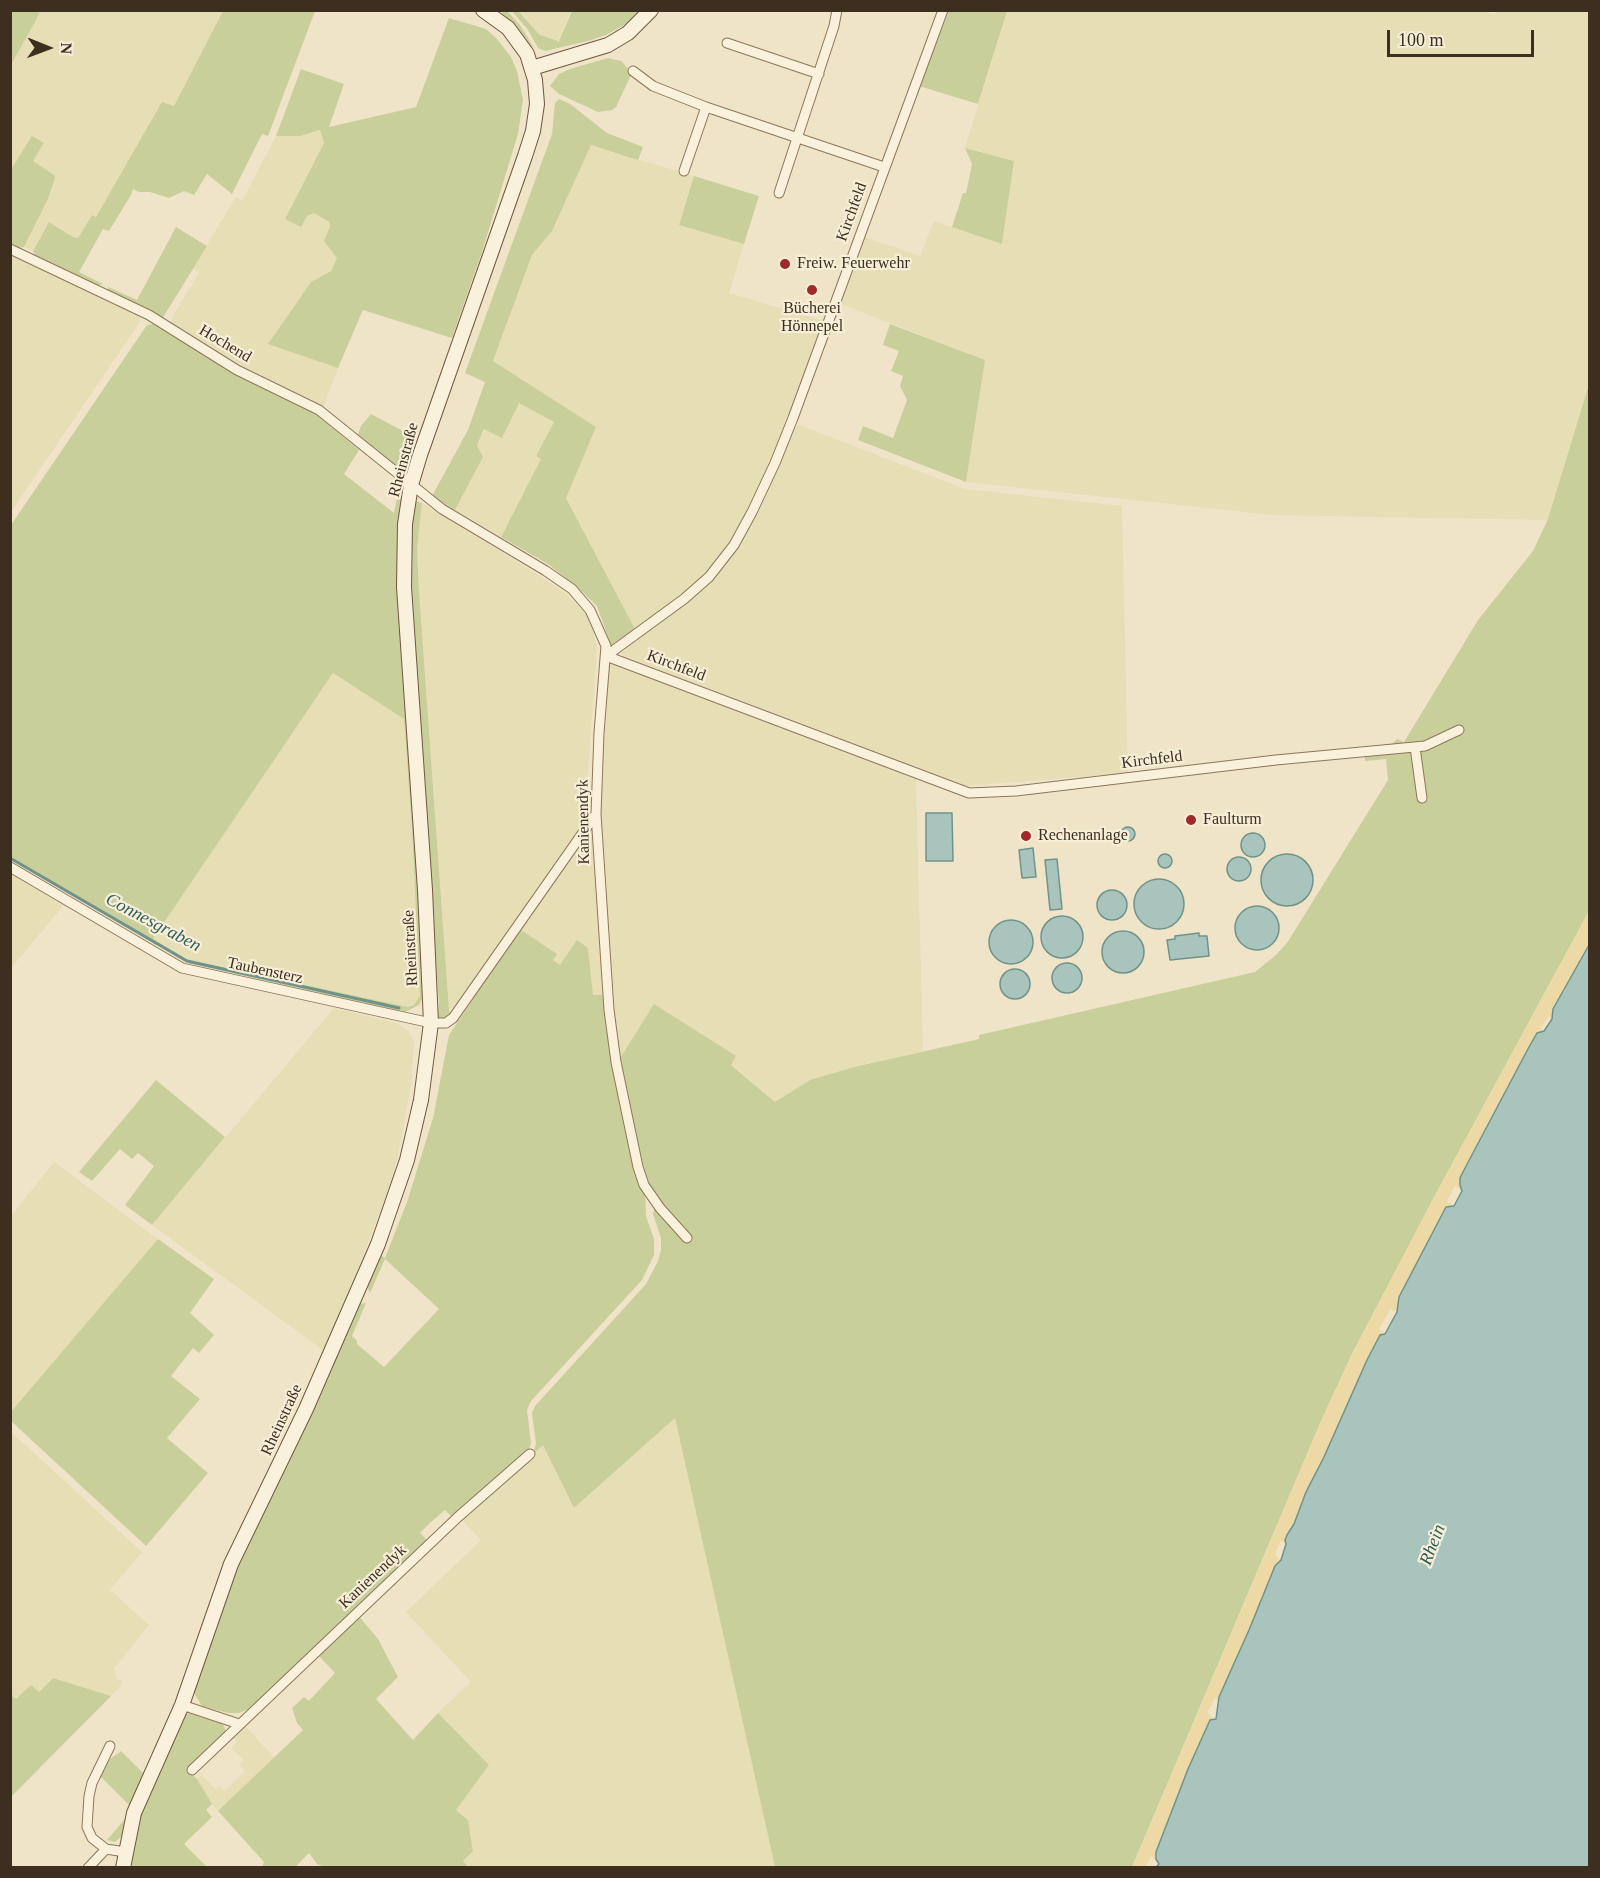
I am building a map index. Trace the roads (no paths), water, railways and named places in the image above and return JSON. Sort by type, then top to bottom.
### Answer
[{"type":"main road","name":"Rheinstraße","points":[[123,1868],[134,1813],[182,1705],[231,1564],[306,1409],[378,1244],[410,1150],[421,1100],[431,1023],[425,890],[404,587],[405,524],[411,485],[423,444],[533,131],[537,104],[535,80],[527,54],[508,28],[483,10]]},
{"type":"main road","points":[[532,68],[608,45],[628,33],[651,10]]},
{"type":"street","points":[[779,192],[834,27],[837,10]]},
{"type":"street","name":"Kirchfeld","points":[[606,656],[709,578],[734,545],[775,462],[793,418],[943,10]]},
{"type":"street","points":[[727,43],[819,74]]},
{"type":"street","points":[[633,71],[653,86],[884,167]]},
{"type":"street","points":[[684,171],[706,106]]},
{"type":"street","name":"Hochend","points":[[10,249],[149,315],[237,370],[319,410],[411,485]]},
{"type":"street","name":"Kanienendyk","points":[[411,485],[442,509],[572,589],[590,610],[606,646],[599,733],[596,814],[609,1010],[616,1062],[644,1185],[660,1208],[687,1238]]},
{"type":"street","name":"Kirchfeld","points":[[606,656],[969,793],[1016,791],[1276,760],[1425,746],[1459,730]]},
{"type":"street","points":[[1415,747],[1422,798]]},
{"type":"street","points":[[431,1023],[446,1023],[453,1018],[596,814]]},
{"type":"street","name":"Taubensterz","points":[[10,867],[182,968],[431,1023]]},
{"type":"street","name":"Kanienendyk","points":[[192,1770],[458,1517],[530,1454]]},
{"type":"street","points":[[182,1705],[239,1724]]},
{"type":"street","points":[[110,1746],[92,1783],[87,1827],[92,1838],[106,1849],[125,1852]]},
{"type":"street","points":[[88,1868],[106,1849]]},
{"type":"water","points":[[926,813],[952,813],[953,861],[926,861]]},
{"type":"water","points":[[1125,827],[1131,827],[1135,834],[1131,841],[1125,841],[1121,837],[1121,831]]},
{"type":"water","points":[[1253,833],[1262,836],[1265,845],[1262,854],[1253,857],[1244,854],[1241,845],[1244,836]]},
{"type":"water","points":[[1033,848],[1036,877],[1022,878],[1019,850]]},
{"type":"water","points":[[1162,854],[1168,854],[1172,861],[1168,868],[1162,868],[1158,864],[1158,858]]},
{"type":"water","points":[[1287,854],[1297,856],[1305,862],[1311,870],[1313,880],[1311,890],[1305,898],[1297,904],[1287,906],[1277,904],[1269,898],[1263,890],[1261,880],[1263,870],[1269,862],[1277,856]]},
{"type":"water","points":[[1239,857],[1248,860],[1251,869],[1248,878],[1239,881],[1230,878],[1227,869],[1230,860]]},
{"type":"water","points":[[1057,859],[1062,909],[1050,910],[1045,860]]},
{"type":"water","points":[[1154,879],[1164,879],[1177,886],[1184,899],[1184,909],[1177,922],[1164,929],[1154,929],[1145,925],[1138,918],[1134,909],[1134,899],[1138,890],[1145,883]]},
{"type":"water","points":[[1112,890],[1123,894],[1127,905],[1123,916],[1112,920],[1101,916],[1097,905],[1101,894]]},
{"type":"water","points":[[1257,906],[1273,912],[1279,928],[1273,944],[1257,950],[1241,944],[1235,928],[1241,912]]},
{"type":"water","points":[[1062,916],[1070,917],[1077,922],[1082,929],[1082,945],[1077,952],[1070,957],[1062,958],[1054,957],[1047,952],[1042,945],[1041,937],[1042,929],[1047,922],[1054,917]]},
{"type":"water","points":[[1011,920],[1020,921],[1027,926],[1032,933],[1032,951],[1027,958],[1020,963],[1011,964],[1002,963],[995,958],[990,951],[989,942],[990,933],[995,926],[1002,921]]},
{"type":"water","points":[[1123,931],[1131,932],[1138,937],[1143,944],[1143,960],[1138,967],[1131,972],[1123,973],[1115,972],[1108,967],[1103,960],[1102,952],[1103,944],[1108,937],[1115,932]]},
{"type":"water","points":[[1199,933],[1199,936],[1207,936],[1209,956],[1170,960],[1167,940],[1175,939],[1175,936]]},
{"type":"water","name":"Rhein","points":[[1589,945],[1589,1867],[1156,1867],[1159,1864],[1156,1852],[1188,1769],[1210,1720],[1216,1719],[1219,1697],[1275,1566],[1281,1560],[1287,1535],[1367,1360],[1380,1335],[1385,1334],[1397,1312],[1399,1297],[1446,1207],[1454,1206],[1462,1191],[1460,1178],[1529,1047],[1537,1033],[1544,1031],[1552,1019],[1553,1009]]},
{"type":"water","points":[[1067,963],[1078,967],[1082,978],[1078,989],[1067,993],[1056,989],[1052,978],[1056,967]]},
{"type":"water","points":[[1015,969],[1026,973],[1030,984],[1026,995],[1015,999],[1004,995],[1000,984],[1004,973]]},
{"type":"waterway","name":"Connesgraben","points":[[10,858],[187,961],[399,1008]]},
{"type":"place","name":"Freiw. Feuerwehr","points":[[785,264]]},
{"type":"place","name":"Bücherei Hönnepel","points":[[812,290]]},
{"type":"place","name":"Faulturm","points":[[1191,820]]},
{"type":"place","name":"Rechenanlage","points":[[1026,836]]}]
